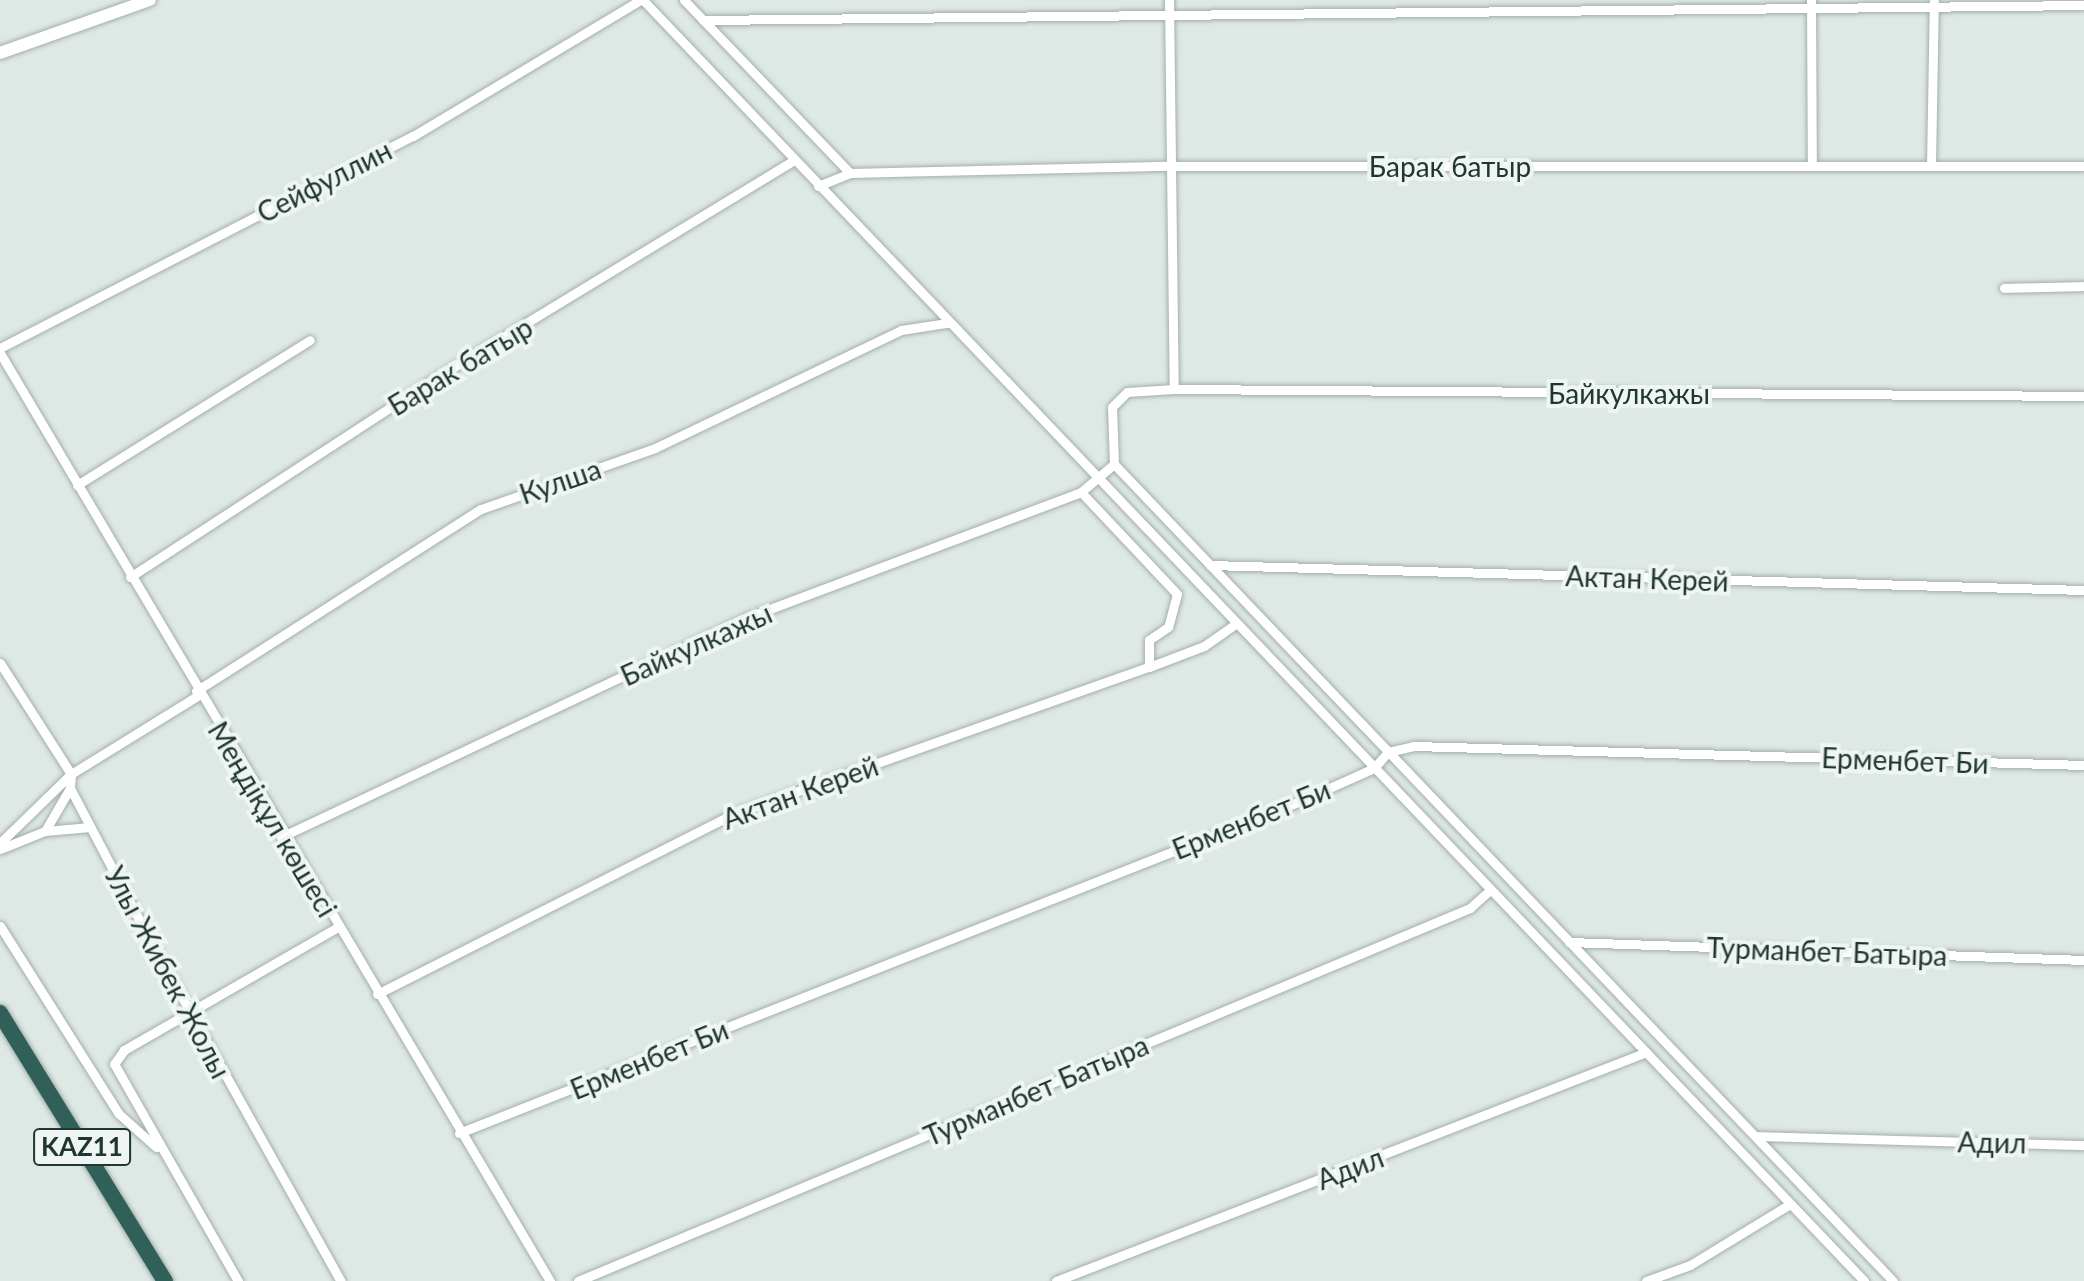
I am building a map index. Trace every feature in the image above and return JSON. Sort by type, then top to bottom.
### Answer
[{"type":"highway","name":"KAZ11","points":[[0,1013],[165,1281]]},
{"type":"street","points":[[0,53],[150,0]]},
{"type":"street","points":[[641,0],[1098,483],[1864,1281]]},
{"type":"street","name":"Сейфуллин","points":[[0,351],[413,136],[641,0]]},
{"type":"street","points":[[684,0],[850,173]]},
{"type":"street","points":[[1169,0],[1168,166],[1174,389]]},
{"type":"street","points":[[1931,166],[1935,3]]},
{"type":"street","points":[[703,20],[1169,18],[1811,4],[2084,5]]},
{"type":"street","points":[[1811,4],[1812,166]]},
{"type":"street","name":"Барак батыр","points":[[130,577],[429,382],[794,160]]},
{"type":"street","name":"Барак батыр","points":[[818,186],[850,173],[1168,166],[2084,166]]},
{"type":"street","points":[[2004,288],[2084,286]]},
{"type":"street","name":"Кулша","points":[[0,843],[71,774],[481,509],[655,448],[901,330],[947,323]]},
{"type":"street","points":[[77,485],[310,340]]},
{"type":"street","name":"Меңдіқұл көшесі","points":[[0,351],[281,837],[550,1281]]},
{"type":"street","name":"Байкулкажы","points":[[281,837],[746,618],[1081,492],[1098,483],[1114,464],[1110,416],[1117,399],[1174,389],[2084,396]]},
{"type":"street","points":[[1114,464],[1893,1281]]},
{"type":"street","points":[[1081,492],[1177,594],[1168,627],[1149,640],[1149,667]]},
{"type":"street","name":"Актан Керей","points":[[1210,565],[2084,590]]},
{"type":"street","name":"Актан Керей","points":[[377,994],[733,814],[1149,667],[1204,646],[1236,624]]},
{"type":"street","points":[[0,663],[71,774],[70,788],[45,831]]},
{"type":"street","name":"Ерменбет Би","points":[[459,1133],[1374,768],[1388,752],[1413,746],[2084,765]]},
{"type":"street","name":"Улы Жибек Жолы","points":[[70,788],[189,1013],[341,1281]]},
{"type":"street","points":[[0,849],[45,831],[90,827]]},
{"type":"street","name":"Турманбет Батыра","points":[[578,1281],[1470,908],[1489,891]]},
{"type":"street","points":[[238,1281],[159,1149],[114,1064],[124,1050],[338,927]]},
{"type":"street","points":[[1,930],[119,1114],[159,1149]]},
{"type":"street","name":"Турманбет Батыра","points":[[1569,942],[2084,960]]},
{"type":"street","name":"Адил","points":[[1056,1281],[1644,1053]]},
{"type":"street","name":"Адил","points":[[1756,1136],[2084,1145]]},
{"type":"street","points":[[1646,1281],[1690,1265],[1790,1204]]}]
